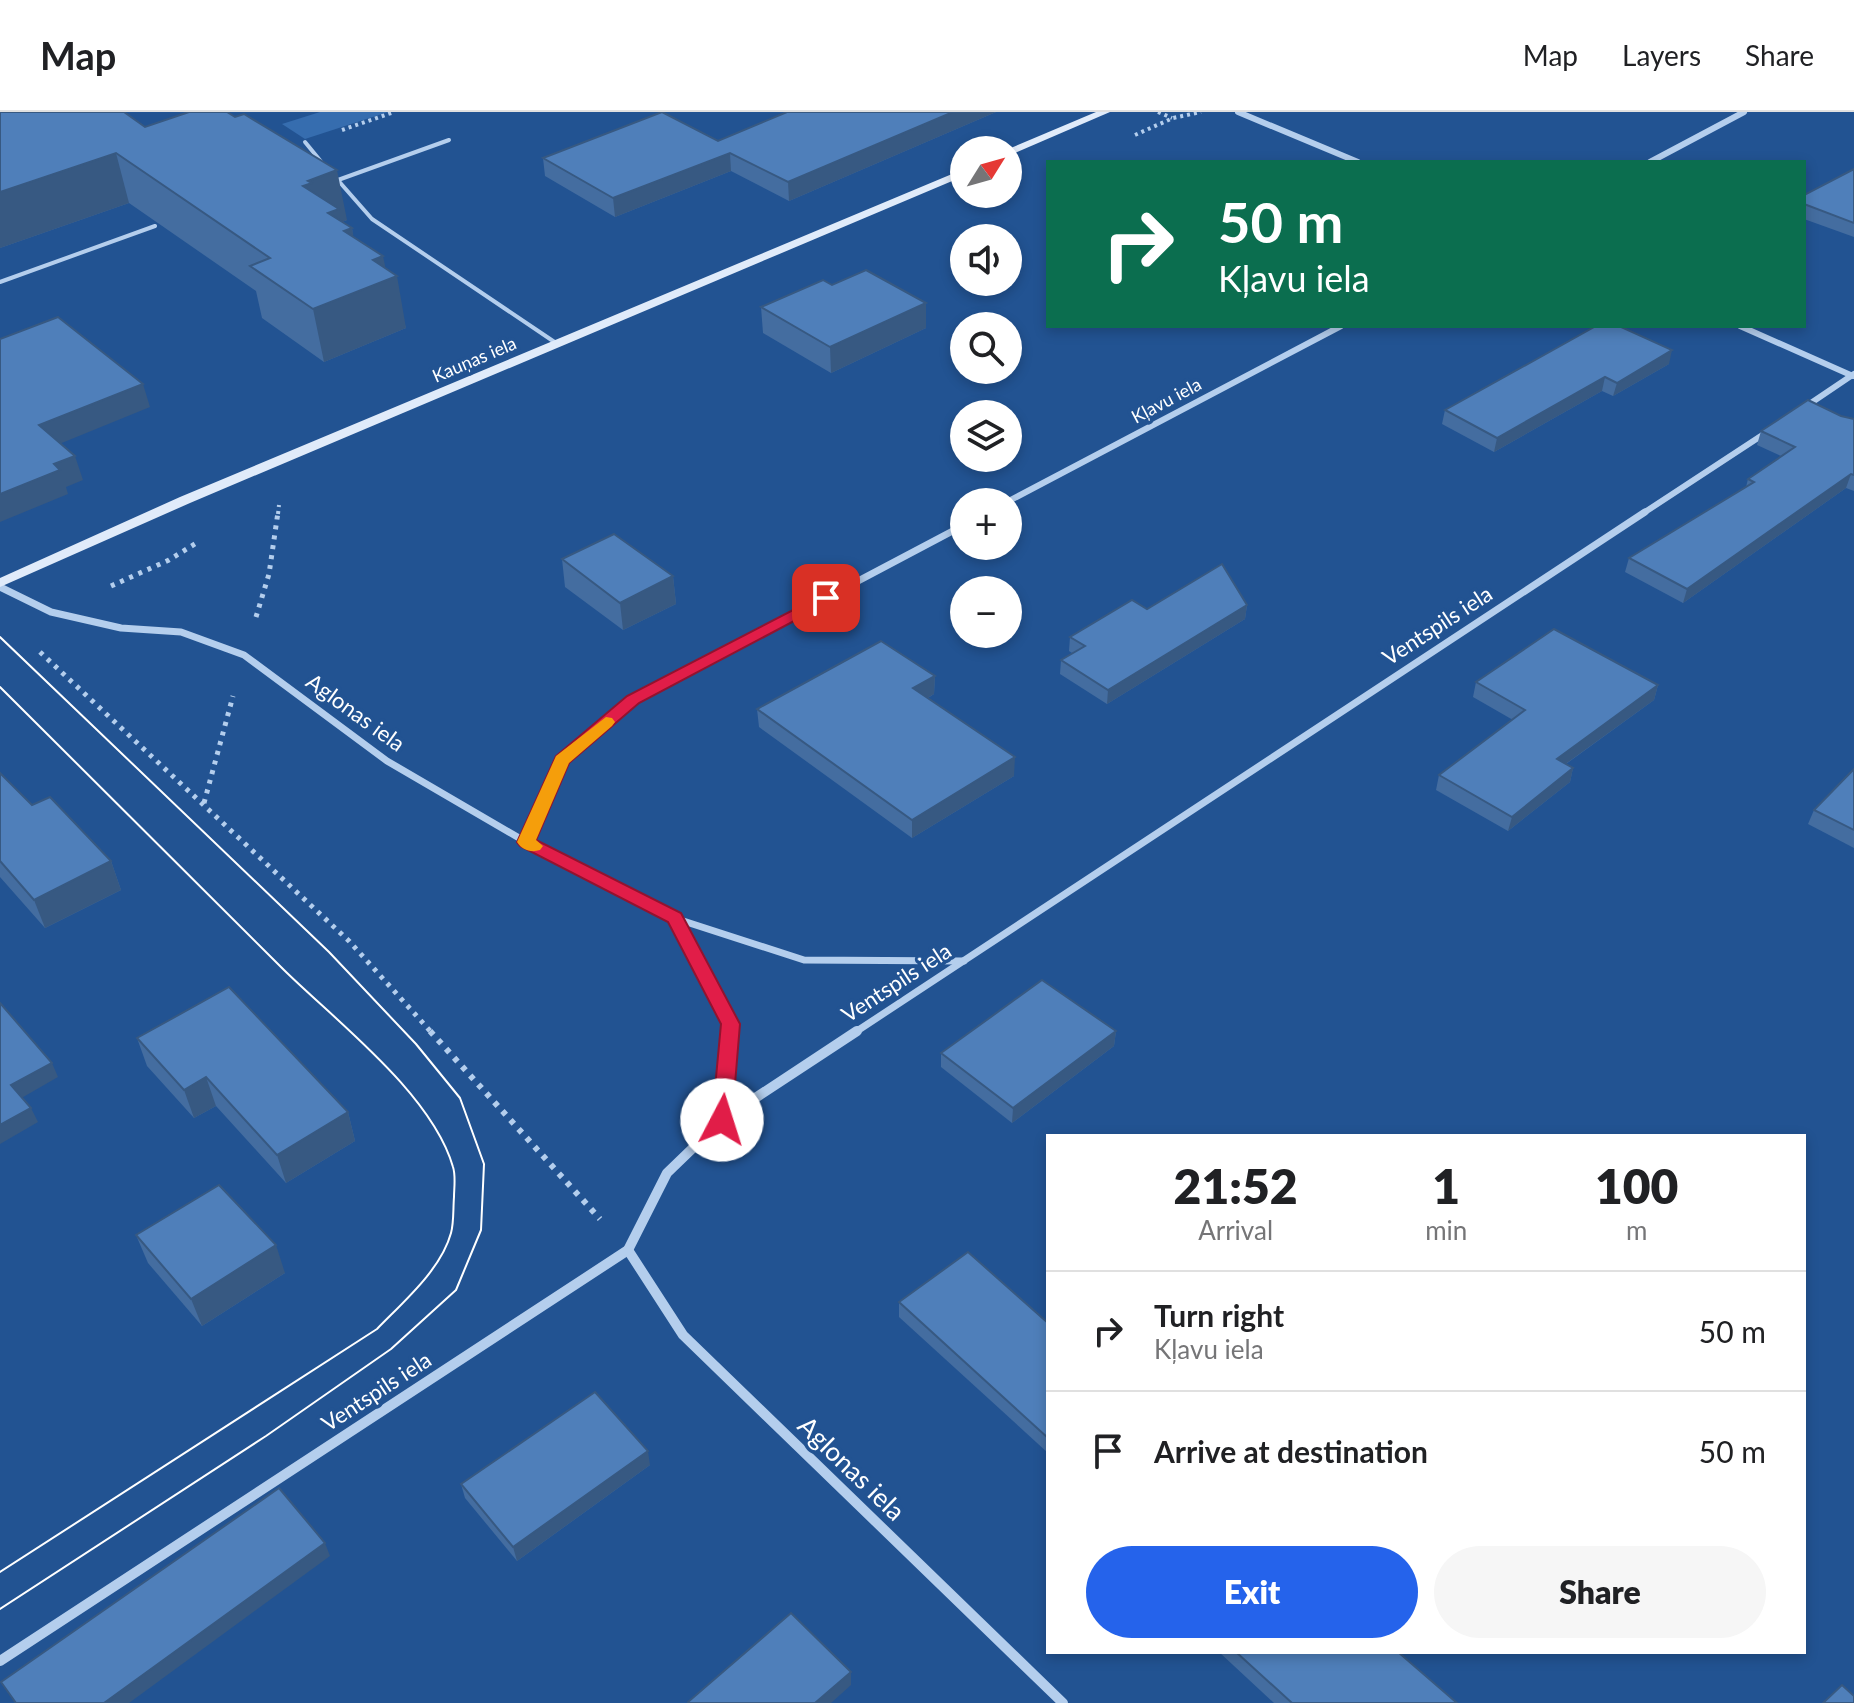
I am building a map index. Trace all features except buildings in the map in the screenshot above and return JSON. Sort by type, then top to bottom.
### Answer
[{"type":"street","points":[[1022,147],[1105,112]]},
{"type":"street","points":[[1238,112],[1353,160]]},
{"type":"street","points":[[1654,160],[1744,112]]},
{"type":"street","name":"Kauņas iela","points":[[0,585],[185,500],[950,178]]},
{"type":"street","name":"Kļavu iela","points":[[1022,494],[1337,328]]},
{"type":"street","points":[[1745,328],[1854,375]]},
{"type":"street","points":[[1800,410],[1854,375]]},
{"type":"street","name":"Ventspils iela","points":[[0,1661],[628,1250],[667,1173],[722,1120],[1773,428]]},
{"type":"street","points":[[526,842],[562,760],[633,700],[950,532]]},
{"type":"street","name":"Aglonas iela","points":[[0,585],[51,612],[121,628],[181,632],[244,655],[387,761],[526,842],[674,918],[804,960],[965,961]]},
{"type":"street","points":[[674,918],[731,1024],[722,1120]]},
{"type":"street","name":"Aglonas iela","points":[[628,1250],[683,1335],[1063,1703]]},
{"type":"lane","points":[[338,180],[449,140]]},
{"type":"lane","points":[[305,142],[372,219],[556,343]]},
{"type":"lane","points":[[0,282],[155,226]]},
{"type":"path","points":[[305,142],[394,112]]},
{"type":"path","points":[[1158,112],[1173,118]]},
{"type":"path","points":[[38,649],[349,941],[628,1250]]},
{"type":"shaded area","points":[[320,112],[388,112],[305,139],[282,124]]},
{"type":"tram line","points":[[0,637],[329,952],[416,1044],[460,1098],[484,1164],[481,1230],[456,1290],[391,1349],[266,1436],[0,1609]]},
{"type":"tram line","points":[[0,687],[404,1086],[442,1140],[455,1178],[453,1224],[446,1247],[420,1285],[377,1329],[0,1572]]},
{"type":"slow traffic","points":[[534,846],[526,842],[562,760],[606,722]]},
{"type":"route","points":[[722,1120],[731,1024],[674,918],[526,842],[562,760],[633,700],[826,598]]}]
